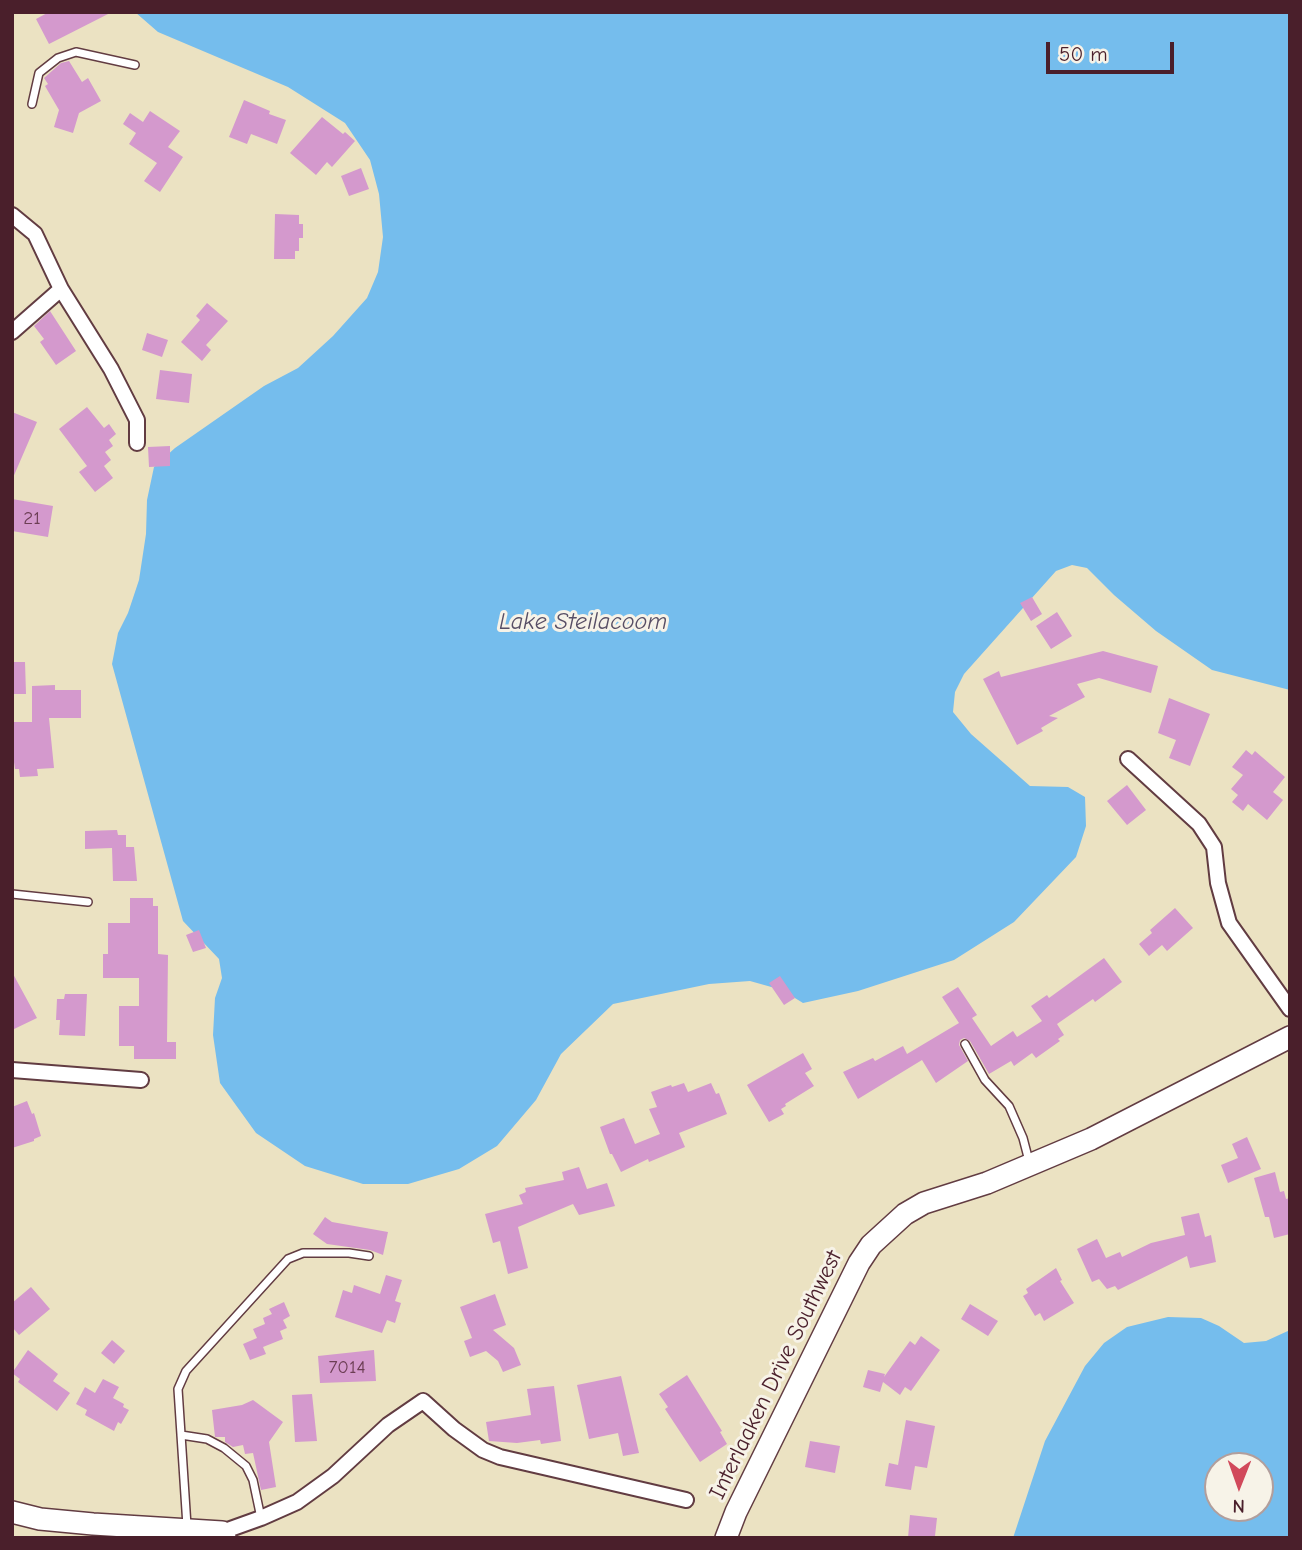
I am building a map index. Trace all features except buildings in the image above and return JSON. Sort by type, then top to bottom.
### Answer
[{"type":"street","points":[[12,215],[35,234],[61,289],[86,327],[134,413],[137,420],[137,443]]},
{"type":"street","points":[[12,332],[61,289]]},
{"type":"street","points":[[1128,760],[1199,824],[1214,847],[1218,883],[1229,923],[1290,1009]]},
{"type":"street","name":"Interlaaken Drive Southwest","points":[[726,1538],[736,1512],[859,1263],[871,1245],[905,1214],[924,1203],[987,1183],[1091,1139],[1290,1037]]},
{"type":"street","points":[[12,1070],[141,1080]]},
{"type":"street","points":[[12,1512],[93,1524],[223,1535],[297,1502],[333,1475],[388,1425],[424,1401],[454,1429],[483,1450],[500,1457],[686,1500]]},
{"type":"lane","points":[[32,104],[39,73],[58,58],[76,52],[135,65]]},
{"type":"lane","points":[[12,894],[88,902]]},
{"type":"lane","points":[[965,1044],[985,1080],[1009,1106],[1031,1165]]},
{"type":"lane","points":[[187,1530],[178,1389],[181,1379],[288,1259],[303,1253],[369,1256]]},
{"type":"lane","points":[[181,1435],[207,1439],[224,1448],[246,1466],[253,1480],[261,1518]]},
{"type":"water","name":"Lake Steilacoom","points":[[135,12],[1290,12],[1290,690],[1212,670],[1156,631],[1087,568],[1072,565],[1056,571],[964,674],[955,692],[953,712],[971,734],[1030,786],[1068,787],[1085,797],[1086,826],[1076,857],[1014,922],[954,960],[858,991],[803,1003],[782,990],[750,981],[709,984],[613,1004],[561,1054],[536,1100],[497,1146],[459,1169],[408,1184],[363,1184],[305,1166],[256,1133],[220,1083],[213,1035],[215,998],[222,978],[219,959],[183,921],[112,664],[118,633],[139,580],[146,534],[147,500],[154,467],[175,448],[264,386],[298,368],[333,336],[367,298],[378,272],[383,237],[379,194],[370,160],[345,123],[288,87],[158,32]]},
{"type":"water","points":[[1168,1317],[1201,1318],[1219,1326],[1244,1343],[1266,1341],[1290,1330],[1290,1538],[1013,1538],[1045,1441],[1085,1366],[1104,1343],[1127,1327]]}]
